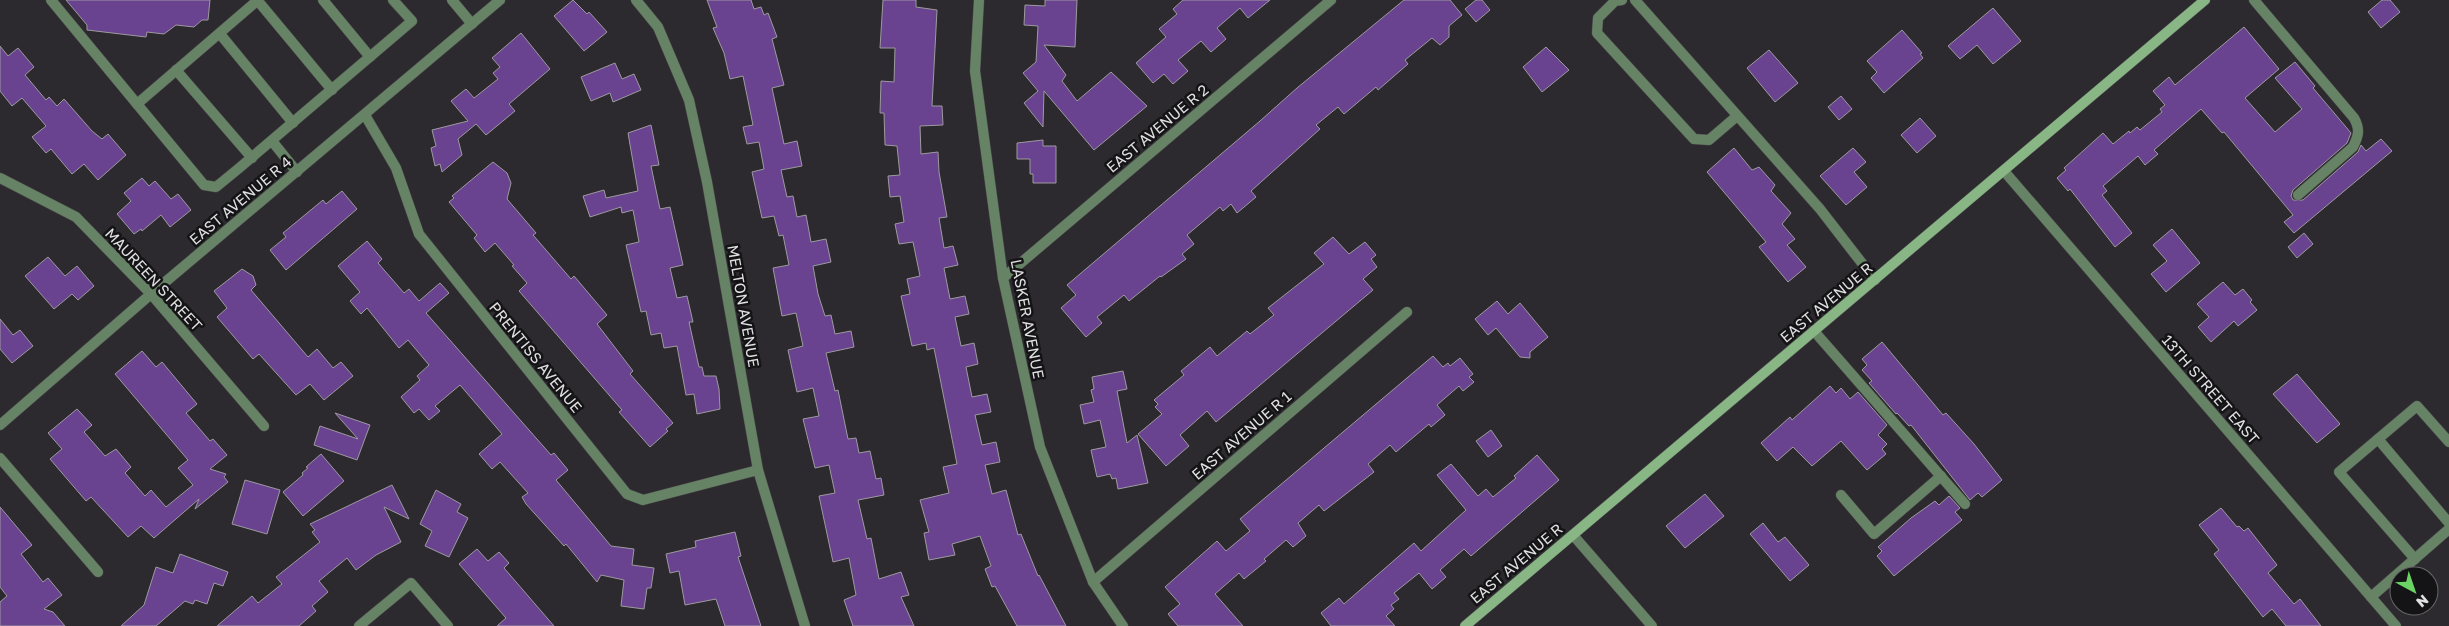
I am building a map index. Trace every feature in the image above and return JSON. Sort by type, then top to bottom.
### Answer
[{"type":"main road","name":"EAST AVENUE R","points":[[1465,626],[2205,0]]},
{"type":"street","points":[[51,0],[204,184],[216,187],[412,22],[393,0]]},
{"type":"street","points":[[136,104],[258,0],[332,90]]},
{"type":"street","points":[[323,0],[370,56]]},
{"type":"street","points":[[452,0],[472,24]]},
{"type":"street","name":"EAST AVENUE R 4","points":[[0,425],[151,294],[500,0]]},
{"type":"street","name":"MELTON AVENUE","points":[[636,0],[658,27],[689,100],[707,182],[758,470],[805,626]]},
{"type":"street","name":"LASKER AVENUE","points":[[979,0],[975,71],[1003,278],[1040,447],[1094,582],[1123,626]]},
{"type":"street","name":"EAST AVENUE R 2","points":[[1003,278],[1331,0]]},
{"type":"street","points":[[1622,0],[1615,2],[1598,18],[1597,33],[1694,139],[1709,140],[1738,116]]},
{"type":"street","points":[[1635,0],[1820,209],[1875,280]]},
{"type":"street","points":[[2254,0],[2354,118],[2359,127],[2358,136],[2353,147],[2298,195]]},
{"type":"street","points":[[220,34],[293,123]]},
{"type":"street","points":[[176,70],[252,158]]},
{"type":"street","name":"PRENTISS AVENUE","points":[[365,115],[396,168],[419,234],[627,494],[643,500],[758,470]]},
{"type":"street","points":[[272,141],[297,172]]},
{"type":"street","name":"13TH STREET EAST","points":[[2004,171],[2396,626]]},
{"type":"street","name":"MAUREEN STREET","points":[[0,178],[76,217],[151,294],[264,426]]},
{"type":"street","name":"EAST AVENUE R 1","points":[[1094,582],[1407,312]]},
{"type":"street","points":[[1814,331],[1965,504]]},
{"type":"street","points":[[2414,559],[2339,472],[2417,406],[2449,442]]},
{"type":"street","points":[[2378,439],[2449,523]]},
{"type":"street","points":[[0,458],[98,572]]},
{"type":"street","points":[[1841,495],[1874,534],[1940,476]]},
{"type":"street","points":[[2371,597],[2449,529]]},
{"type":"street","points":[[1572,535],[1652,626]]},
{"type":"street","points":[[359,626],[411,583],[448,626]]},
{"type":"building","points":[[66,0],[210,0],[208,20],[202,20],[194,27],[176,25],[164,34],[147,32],[146,37],[87,30],[87,25]]},
{"type":"building","points":[[573,0],[587,14],[589,12],[607,32],[584,51],[554,16]]},
{"type":"building","points":[[707,0],[751,0],[754,9],[761,7],[764,15],[768,13],[777,37],[772,39],[784,85],[772,88],[784,144],[797,141],[802,166],[781,170],[787,197],[793,196],[797,217],[806,215],[811,242],[826,239],[831,262],[813,266],[818,294],[825,316],[831,315],[835,334],[851,331],[854,347],[826,353],[835,391],[838,390],[848,439],[856,438],[859,453],[870,451],[876,479],[881,478],[884,495],[858,500],[867,539],[871,538],[879,579],[901,572],[909,595],[901,597],[914,626],[853,626],[844,600],[856,595],[849,558],[833,562],[819,496],[835,493],[829,465],[815,468],[803,419],[819,416],[813,388],[797,392],[788,350],[803,346],[796,313],[782,316],[773,268],[789,265],[783,235],[779,236],[774,216],[762,218],[752,172],[764,169],[759,142],[747,144],[743,127],[753,125],[743,76],[730,79],[724,53],[713,28],[717,27]]},
{"type":"building","points":[[883,0],[916,0],[916,7],[937,10],[932,106],[942,106],[943,125],[920,126],[921,154],[938,152],[939,172],[947,217],[939,218],[944,248],[953,246],[958,265],[944,268],[950,299],[965,296],[969,314],[955,317],[961,346],[974,343],[978,364],[966,367],[972,397],[987,394],[991,412],[975,415],[982,445],[996,442],[1000,462],[985,465],[992,494],[1006,490],[1018,535],[1021,534],[1038,576],[1066,626],[1017,626],[995,586],[992,587],[985,569],[991,566],[980,536],[952,544],[955,555],[929,560],[924,533],[929,532],[920,500],[949,493],[943,467],[957,464],[934,348],[927,350],[926,343],[912,346],[901,296],[910,294],[907,279],[920,276],[913,242],[899,244],[895,224],[904,222],[900,196],[890,197],[888,176],[900,175],[897,146],[885,145],[884,113],[880,113],[881,81],[894,82],[895,48],[880,48]]},
{"type":"building","points":[[1045,0],[1077,0],[1075,47],[1044,45],[1066,75],[1062,81],[1077,101],[1111,72],[1147,106],[1094,150],[1044,91],[1043,127],[1024,103],[1038,91],[1023,73],[1036,62],[1038,26],[1024,25],[1025,5],[1045,6]]},
{"type":"building","points":[[1183,0],[1270,0],[1248,18],[1240,8],[1217,28],[1226,39],[1211,52],[1201,41],[1178,60],[1188,71],[1173,84],[1164,74],[1153,83],[1136,63],[1166,37],[1159,29],[1177,14],[1173,9]]},
{"type":"building","points":[[1404,0],[1450,0],[1462,15],[1449,26],[1449,37],[1440,45],[1432,38],[1405,60],[1408,64],[1378,90],[1376,87],[1344,114],[1338,107],[1316,125],[1320,129],[1251,191],[1256,197],[1237,213],[1231,204],[1223,211],[1220,207],[1187,235],[1194,244],[1182,254],[1186,259],[1160,276],[1129,301],[1124,295],[1097,317],[1102,323],[1086,337],[1061,308],[1076,295],[1067,285],[1297,88]]},
{"type":"building","points":[[1476,0],[1482,0],[1490,10],[1476,22],[1465,9]]},
{"type":"building","points":[[2382,0],[2390,0],[2400,12],[2381,28],[2368,12]]},
{"type":"building","points":[[1993,8],[2021,41],[1993,64],[1977,45],[1960,59],[1948,46]]},
{"type":"building","points":[[2244,27],[2279,69],[2245,98],[2275,132],[2302,109],[2275,78],[2295,62],[2315,86],[2313,88],[2351,133],[2347,143],[2293,190],[2291,196],[2293,200],[2303,200],[2358,152],[2361,145],[2366,151],[2381,139],[2392,151],[2294,233],[2284,222],[2293,215],[2224,132],[2222,133],[2201,109],[2154,150],[2158,154],[2145,165],[2138,156],[2103,186],[2107,191],[2102,195],[2132,233],[2115,247],[2070,189],[2068,191],[2057,178],[2066,170],[2064,168],[2103,133],[2113,144],[2129,131],[2130,133],[2137,127],[2140,130],[2162,112],[2160,109],[2165,105],[2153,91],[2169,77],[2175,85]]},
{"type":"building","points":[[1902,30],[1922,53],[1920,54],[1923,58],[1884,93],[1871,78],[1877,72],[1867,61]]},
{"type":"building","points":[[521,33],[550,69],[509,104],[515,111],[486,135],[476,124],[458,139],[462,155],[442,172],[440,164],[435,166],[431,148],[436,146],[432,130],[468,121],[451,101],[466,89],[474,98],[498,79],[493,73],[500,67],[492,58]]},
{"type":"building","points":[[0,46],[8,56],[18,48],[34,67],[25,75],[46,100],[49,97],[57,106],[64,99],[92,131],[102,139],[108,134],[126,155],[98,180],[84,164],[72,174],[51,149],[46,153],[32,137],[46,126],[22,98],[12,106],[0,91]]},
{"type":"building","points":[[1546,47],[1569,70],[1542,92],[1523,67]]},
{"type":"building","points":[[1769,50],[1798,83],[1775,102],[1747,68]]},
{"type":"building","points":[[615,63],[622,79],[634,74],[641,90],[613,102],[610,93],[591,101],[581,77]]},
{"type":"building","points":[[1841,96],[1852,109],[1839,120],[1828,107]]},
{"type":"building","points":[[1920,118],[1936,136],[1917,153],[1901,135]]},
{"type":"building","points":[[651,125],[659,165],[651,166],[660,209],[670,207],[683,265],[670,268],[677,298],[687,296],[693,322],[689,322],[699,367],[702,367],[704,376],[716,376],[719,389],[720,409],[697,414],[694,394],[686,395],[677,346],[664,348],[661,333],[651,335],[646,311],[641,312],[626,245],[639,242],[633,210],[622,213],[621,207],[590,217],[583,196],[604,190],[606,198],[638,191],[628,133]]},
{"type":"building","points":[[1043,140],[1043,146],[1056,146],[1056,183],[1033,183],[1033,174],[1030,174],[1030,159],[1017,159],[1017,143]]},
{"type":"building","points":[[1734,148],[1752,170],[1759,167],[1775,185],[1771,191],[1791,213],[1782,224],[1795,239],[1787,245],[1806,267],[1788,282],[1759,247],[1766,242],[1707,172]]},
{"type":"building","points":[[1853,148],[1866,162],[1854,172],[1867,187],[1846,205],[1820,176]]},
{"type":"building","points":[[493,162],[507,173],[511,183],[507,199],[536,233],[533,235],[571,279],[574,276],[607,315],[597,324],[633,371],[630,374],[673,423],[666,429],[668,431],[650,447],[619,412],[622,410],[519,291],[527,283],[512,266],[514,265],[495,243],[485,252],[474,238],[477,235],[449,202],[454,198],[452,196]]},
{"type":"building","points":[[142,178],[149,186],[155,181],[171,199],[178,194],[191,210],[170,227],[161,215],[142,231],[141,229],[134,234],[117,214],[131,201],[124,193]]},
{"type":"building","points":[[342,191],[357,209],[286,270],[270,250],[286,237],[283,233],[323,200],[326,204]]},
{"type":"building","points":[[2172,229],[2200,263],[2166,292],[2151,274],[2167,261],[2153,245]]},
{"type":"building","points":[[2304,233],[2313,244],[2297,258],[2288,247]]},
{"type":"building","points":[[1333,237],[1349,254],[1365,242],[1376,255],[1371,259],[1377,267],[1363,279],[1373,290],[1216,422],[1207,411],[1180,435],[1189,446],[1166,466],[1138,434],[1162,414],[1155,407],[1158,404],[1154,400],[1184,375],[1181,371],[1210,347],[1217,356],[1247,331],[1250,334],[1274,315],[1268,308],[1324,264],[1314,253]]},
{"type":"building","points":[[367,241],[382,259],[378,263],[404,293],[409,289],[419,301],[440,283],[449,293],[426,313],[551,455],[554,453],[568,470],[556,480],[611,546],[634,549],[632,565],[654,568],[651,588],[647,588],[644,609],[621,606],[624,580],[601,575],[597,582],[566,544],[564,546],[526,504],[522,497],[528,493],[500,462],[492,469],[479,454],[502,434],[460,385],[435,406],[440,411],[429,420],[419,409],[414,413],[401,397],[420,380],[417,376],[429,365],[408,340],[399,348],[367,308],[361,314],[350,301],[360,292],[338,266]]},
{"type":"building","points":[[48,257],[65,276],[77,266],[94,286],[78,300],[72,294],[54,309],[25,276]]},
{"type":"building","points":[[242,269],[253,276],[256,285],[251,290],[308,357],[317,349],[333,368],[341,362],[353,376],[324,400],[310,384],[296,395],[259,354],[253,359],[217,317],[227,308],[214,291]]},
{"type":"building","points":[[2223,282],[2235,295],[2243,289],[2257,310],[2238,326],[2234,321],[2211,342],[2198,327],[2209,317],[2197,304]]},
{"type":"building","points":[[1497,301],[1508,314],[1520,303],[1548,337],[1530,352],[1530,358],[1520,357],[1496,328],[1488,335],[1475,319]]},
{"type":"building","points":[[0,319],[13,335],[20,330],[33,346],[12,363],[0,349]]},
{"type":"building","points":[[1882,342],[1943,415],[1946,413],[1974,444],[2002,480],[1982,497],[1978,493],[1970,500],[1911,425],[1909,426],[1896,414],[1869,383],[1872,381],[1862,370],[1867,365],[1862,359]]},
{"type":"building","points":[[142,351],[156,367],[162,362],[197,404],[186,413],[210,441],[213,439],[227,455],[210,469],[226,474],[224,477],[228,482],[195,509],[199,499],[154,538],[141,526],[128,537],[91,497],[86,501],[50,459],[62,449],[48,433],[77,409],[92,425],[84,432],[105,456],[116,449],[131,467],[125,473],[145,496],[151,490],[166,507],[193,485],[178,468],[188,460],[115,374]]},
{"type":"building","points":[[1433,356],[1443,367],[1448,363],[1450,366],[1460,358],[1473,374],[1469,377],[1474,382],[1463,391],[1459,386],[1437,405],[1445,415],[1431,427],[1429,424],[1396,452],[1390,445],[1368,464],[1374,472],[1324,511],[1319,505],[1298,523],[1306,536],[1293,547],[1286,540],[1264,559],[1266,561],[1244,579],[1239,573],[1215,594],[1243,626],[1178,626],[1168,614],[1180,604],[1165,587],[1217,541],[1226,551],[1250,531],[1240,519]]},
{"type":"building","points":[[1123,371],[1127,389],[1117,391],[1127,443],[1137,435],[1148,483],[1118,489],[1116,478],[1112,479],[1110,474],[1097,477],[1091,450],[1106,447],[1100,420],[1084,424],[1080,405],[1094,402],[1091,390],[1094,389],[1092,377]]},
{"type":"building","points":[[2297,374],[2340,424],[2317,443],[2273,394]]},
{"type":"building","points":[[1830,386],[1836,393],[1841,388],[1850,399],[1858,392],[1887,425],[1878,435],[1887,444],[1882,449],[1886,454],[1867,470],[1841,441],[1812,466],[1793,447],[1777,461],[1761,443],[1790,417],[1792,420]]},
{"type":"building","points":[[335,413],[370,425],[357,460],[314,445],[320,426],[358,439]]},
{"type":"building","points":[[1491,430],[1502,446],[1488,457],[1476,441]]},
{"type":"building","points":[[321,454],[344,481],[303,516],[283,492],[303,475],[302,473],[308,468],[306,467]]},
{"type":"building","points":[[1537,455],[1559,480],[1471,556],[1464,549],[1440,570],[1446,577],[1432,589],[1419,573],[1394,593],[1399,599],[1391,605],[1394,609],[1386,616],[1395,626],[1331,626],[1321,613],[1339,598],[1344,604],[1414,543],[1421,551],[1466,510],[1437,475],[1451,464],[1478,496],[1486,489],[1493,497],[1516,478],[1514,476]]},
{"type":"building","points":[[245,480],[280,490],[267,534],[232,524]]},
{"type":"building","points":[[392,485],[409,519],[384,507],[401,542],[376,555],[356,570],[347,558],[319,581],[328,592],[312,606],[316,611],[299,626],[217,626],[252,596],[258,603],[282,584],[276,577],[320,542],[312,532],[315,530],[310,524]]},
{"type":"building","points":[[436,490],[461,504],[457,512],[468,518],[449,557],[425,546],[432,531],[420,524]]},
{"type":"building","points":[[1705,494],[1724,516],[1685,548],[1666,526]]},
{"type":"building","points":[[1949,496],[1960,508],[1955,512],[1962,520],[1894,576],[1877,556],[1882,551],[1878,547],[1911,518],[1935,501],[1939,505]]},
{"type":"building","points":[[0,507],[32,545],[21,554],[43,582],[48,578],[62,595],[44,609],[53,612],[65,626],[0,626],[0,602],[7,596],[0,587]]},
{"type":"building","points":[[2221,508],[2237,527],[2239,526],[2244,531],[2248,528],[2277,565],[2268,573],[2294,604],[2300,599],[2321,626],[2286,626],[2272,609],[2263,617],[2214,554],[2219,550],[2199,525]]},
{"type":"building","points":[[1763,523],[1778,542],[1785,537],[1809,565],[1790,581],[1750,534]]},
{"type":"building","points":[[735,532],[741,556],[738,557],[761,626],[725,626],[716,599],[685,605],[679,571],[670,573],[666,554],[696,547],[695,541]]},
{"type":"building","points":[[477,549],[488,561],[499,552],[509,563],[504,568],[554,626],[497,626],[506,618],[459,564]]},
{"type":"building","points":[[180,554],[228,572],[223,586],[214,583],[207,604],[195,600],[193,604],[185,601],[156,626],[121,626],[144,605],[156,567],[173,573]]}]
